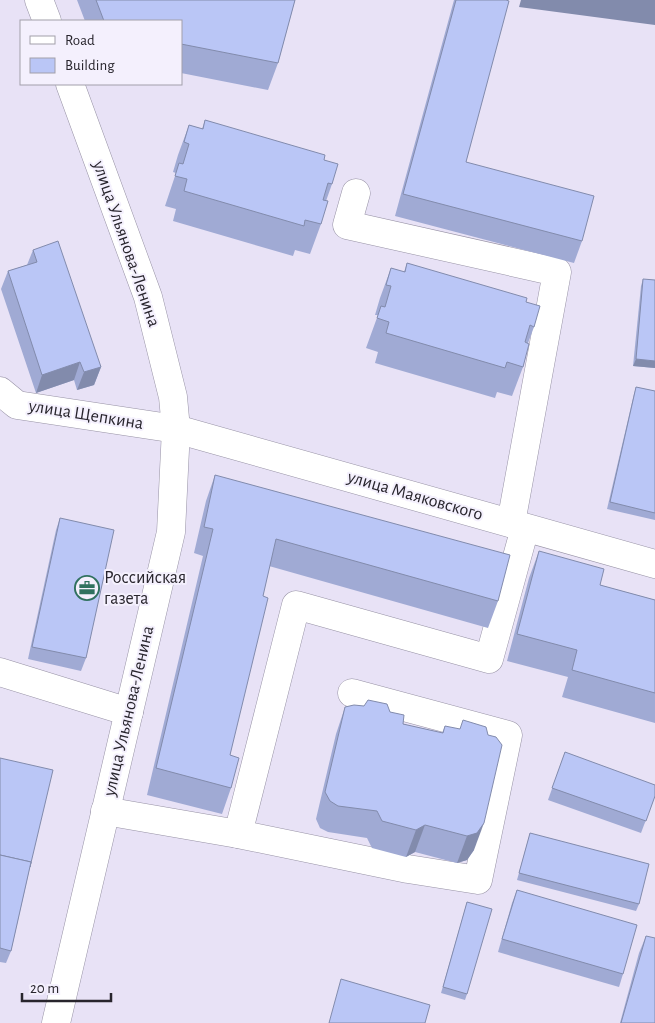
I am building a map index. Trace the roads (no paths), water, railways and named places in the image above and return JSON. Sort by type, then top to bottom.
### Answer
[{"type":"street","points":[[39,0],[47,20]]},
{"type":"street","name":"улица Ульянова-Ленина","points":[[56,1023],[171,532],[176,429],[173,397],[148,297],[70,85]]},
{"type":"street","points":[[238,834],[296,605],[489,660],[518,525],[557,272],[347,225],[356,193]]},
{"type":"street","name":"улица Щепкина","points":[[2,394],[17,404],[176,429]]},
{"type":"street","name":"улица Маяковского","points":[[176,429],[655,564]]},
{"type":"street","points":[[0,672],[129,712]]},
{"type":"street","points":[[106,810],[238,834],[408,869],[478,880],[508,736],[352,693]]},
{"type":"place","name":"Российская газета","points":[[87,588]]}]
